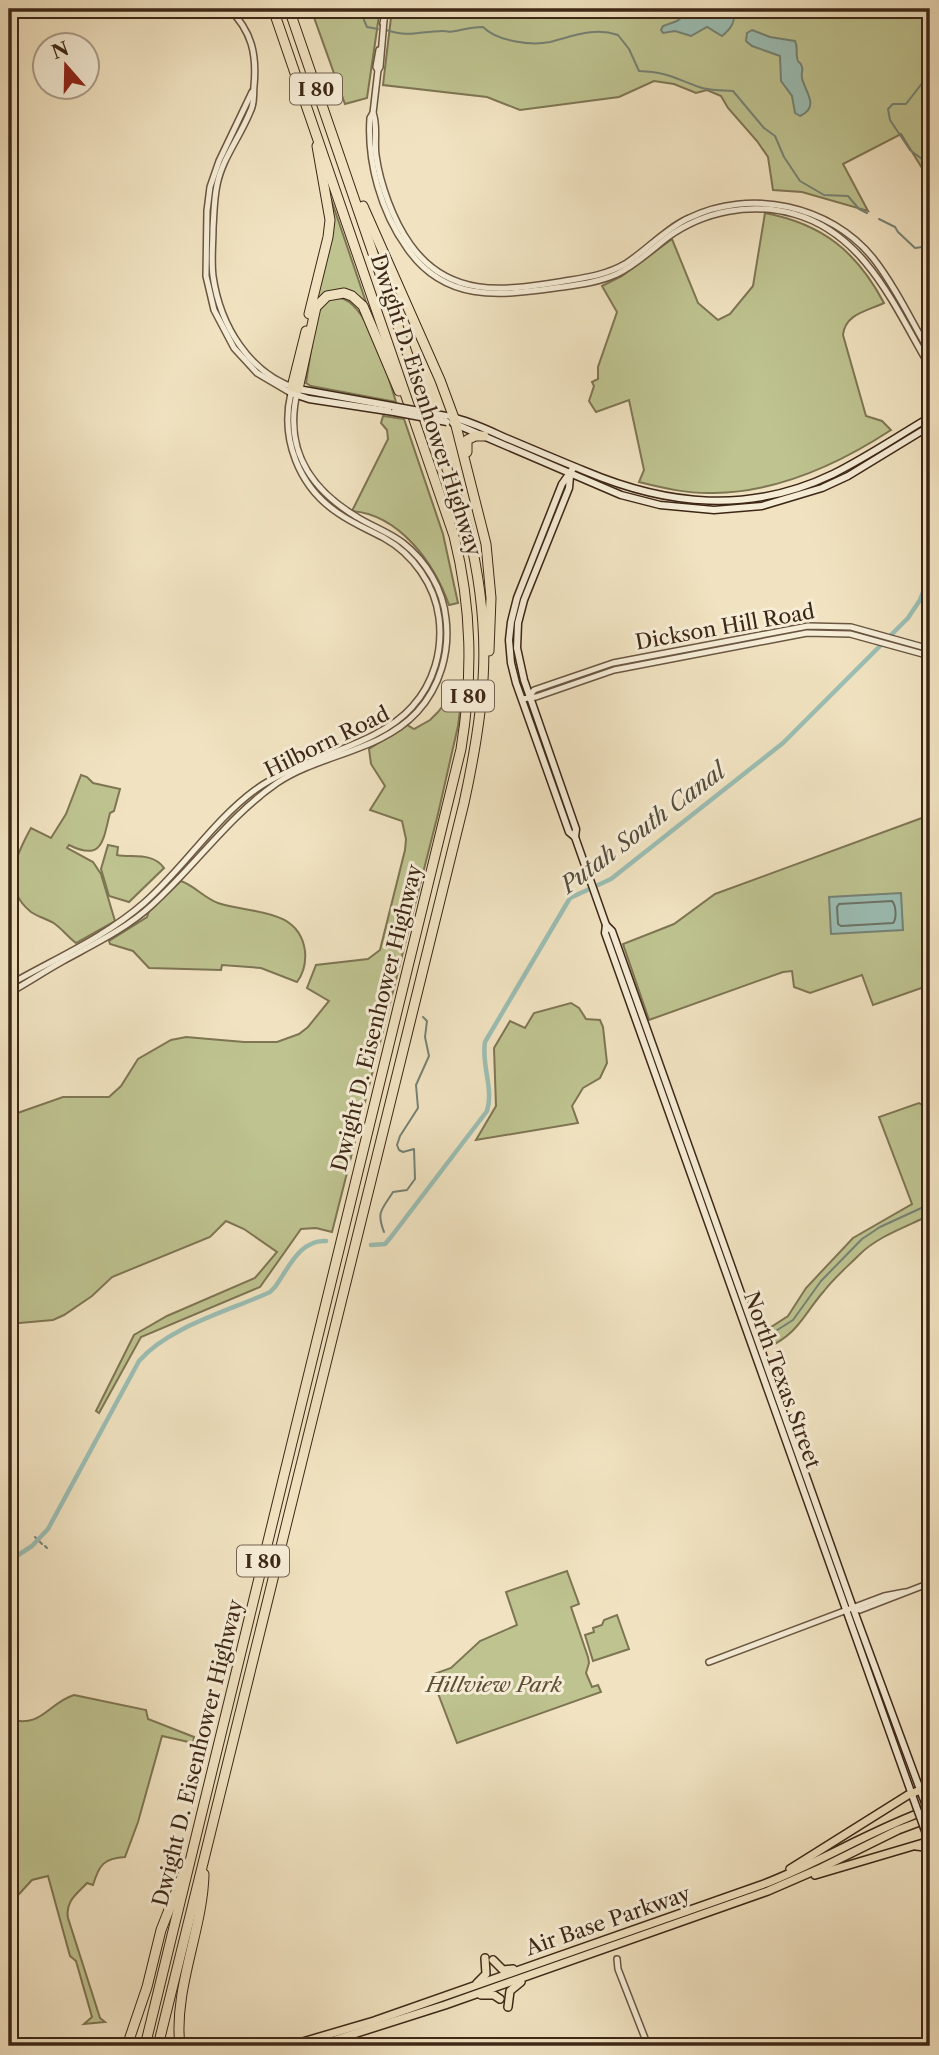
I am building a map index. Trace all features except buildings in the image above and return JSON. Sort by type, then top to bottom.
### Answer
[{"type":"highway","name":"Dwight D. Eisenhower Highway","points":[[145,2046],[461,749],[470,656],[465,588],[450,524],[273,9]]},
{"type":"highway","name":"Dwight D. Eisenhower Highway","points":[[158,2046],[464,803],[477,744],[485,667],[480,584],[468,530],[289,9]]},
{"type":"highway","points":[[295,391],[330,231],[330,212],[317,156],[316,134]]},
{"type":"highway","points":[[344,169],[361,199],[440,380],[483,527],[490,579],[490,647],[485,667]]},
{"type":"highway","points":[[295,391],[316,307],[327,296],[344,293],[363,306],[399,392],[415,422]]},
{"type":"highway","points":[[477,506],[466,444],[470,438],[484,436]]},
{"type":"highway","points":[[127,2046],[147,1987],[161,1930],[191,1857]]},
{"type":"highway","points":[[180,2046],[179,2032],[191,1948],[204,1890],[204,1858]]},
{"type":"highway","points":[[179,2032],[186,2046]]},
{"type":"main road","points":[[295,391],[451,420],[624,487],[661,496],[702,501],[744,499],[782,492],[819,480],[930,417]]},
{"type":"main road","points":[[451,420],[570,475],[621,495],[660,505],[703,510],[746,508],[791,499],[835,482],[930,426]]},
{"type":"main road","name":"North Texas Street","points":[[574,467],[562,484],[512,613],[510,656],[522,699],[569,832],[575,837]]},
{"type":"main road","name":"North Texas Street","points":[[570,475],[569,488],[520,615],[518,655],[529,696],[576,829],[575,837],[606,925],[605,933],[916,1791],[928,1806],[930,1817]]},
{"type":"main road","points":[[764,1884],[916,1791],[930,1786]]},
{"type":"main road","name":"North Texas Street","points":[[916,1791],[916,1806],[930,1842]]},
{"type":"main road","name":"Air Base Parkway","points":[[316,2046],[472,1991],[531,1966],[764,1884],[818,1861],[928,1806]]},
{"type":"main road","name":"Air Base Parkway","points":[[289,2046],[560,1965],[794,1881],[930,1817]]},
{"type":"main road","points":[[794,1881],[930,1842]]},
{"type":"main road","points":[[913,1845],[925,1847],[930,1857]]},
{"type":"main road","points":[[500,1999],[494,1995],[472,1991],[486,1974],[489,1959],[503,1970],[531,1966]]},
{"type":"main road","points":[[508,2007],[509,1993],[514,1985],[560,1965]]},
{"type":"street","points":[[229,9],[244,26],[253,45],[256,76],[254,105],[226,159],[216,187],[213,274],[220,307],[239,345],[259,368],[295,391]]},
{"type":"street","points":[[387,9],[377,61],[373,113],[379,167],[404,234],[431,266],[457,281],[499,290],[594,276],[624,264],[665,233],[695,215],[733,204],[773,204],[816,216],[841,230],[864,248],[882,271],[930,353]]},
{"type":"street","points":[[373,113],[370,118],[370,157],[394,226],[417,261],[436,277],[455,286],[479,294],[499,295],[596,282],[627,269],[681,229],[705,217],[746,209],[784,211],[805,217],[852,245],[876,274],[930,367]]},
{"type":"street","name":"Hilborn Road","points":[[9,985],[109,929],[142,905],[180,868],[227,815],[255,790],[286,772],[385,729],[412,707],[428,684],[440,641],[439,619],[431,589],[417,566],[399,548],[340,515],[320,498],[306,480],[292,452],[288,437],[287,410],[295,391]]},
{"type":"street","name":"Hilborn Road","points":[[9,993],[106,938],[139,916],[167,891],[225,826],[259,795],[288,777],[388,734],[417,712],[433,688],[442,667],[447,641],[446,618],[437,587],[423,564],[404,543],[343,509],[312,479],[302,461],[295,436],[295,391]]},
{"type":"street","name":"Dickson Hill Road","points":[[522,699],[534,690],[602,666],[795,628],[837,625],[930,649]]},
{"type":"street","name":"Dickson Hill Road","points":[[529,696],[536,697],[614,670],[807,633],[850,634],[930,656]]},
{"type":"street","points":[[709,1662],[930,1583]]},
{"type":"street","points":[[617,1959],[618,1969],[648,2046]]},
{"type":"green space","points":[[311,9],[380,9],[367,98],[345,104]]},
{"type":"green space","points":[[392,9],[930,9],[930,181],[901,134],[843,164],[868,211],[802,192],[773,190],[768,157],[721,96],[707,90],[696,93],[674,84],[654,81],[619,97],[520,110],[487,97],[383,85]]},
{"type":"green space","points":[[331,199],[368,308],[343,291],[313,307],[331,235]]},
{"type":"green space","points":[[765,213],[786,218],[821,233],[850,255],[874,285],[884,303],[852,318],[843,335],[866,416],[882,421],[891,430],[829,465],[761,488],[704,493],[639,482],[644,470],[629,400],[596,412],[589,401],[594,386],[592,382],[598,379],[598,367],[617,312],[602,286],[622,276],[672,239],[698,303],[718,320],[730,314],[753,286]]},
{"type":"green space","points":[[340,298],[350,303],[368,326],[396,402],[306,383],[317,311],[330,299]]},
{"type":"green space","points":[[383,416],[404,419],[443,534],[458,603],[449,605],[434,573],[400,531],[369,514],[352,511],[388,439],[387,430],[381,423]]},
{"type":"green space","points":[[461,682],[458,726],[438,814],[332,1232],[316,1228],[301,1229],[260,1287],[141,1337],[99,1413],[96,1411],[134,1335],[167,1316],[255,1278],[277,1252],[244,1229],[226,1221],[210,1237],[112,1277],[92,1296],[64,1315],[53,1320],[9,1324],[9,1116],[63,1097],[109,1097],[121,1086],[138,1059],[171,1040],[186,1037],[277,1042],[299,1034],[308,1027],[329,1001],[307,988],[316,965],[368,959],[380,950],[405,850],[406,839],[402,821],[370,810],[385,786],[371,764],[369,749],[407,725],[414,729],[430,720]]},
{"type":"green space","points":[[81,775],[93,783],[120,789],[100,846],[89,851],[69,845],[67,848],[93,862],[101,874],[115,921],[76,943],[55,924],[31,912],[21,902],[13,882],[16,860],[31,828],[51,838],[66,814]]},
{"type":"green space","points":[[930,815],[930,985],[873,1005],[862,975],[810,993],[794,987],[792,971],[783,972],[649,1020],[623,944],[674,924],[715,894]]},
{"type":"green space","points":[[108,845],[118,847],[117,855],[148,858],[164,868],[129,902],[109,896],[101,869]]},
{"type":"green space","points":[[181,881],[218,903],[271,915],[293,926],[301,937],[305,951],[304,967],[297,982],[261,968],[222,965],[221,970],[149,968],[133,951],[110,944],[109,941],[147,917],[149,911]]},
{"type":"green space","points":[[571,1003],[579,1008],[586,1019],[600,1020],[607,1063],[600,1078],[583,1088],[572,1106],[578,1123],[476,1140],[496,1106],[494,1048],[510,1021],[525,1028],[534,1013]]},
{"type":"green space","points":[[919,1103],[930,1105],[930,1215],[883,1237],[867,1248],[832,1282],[794,1330],[767,1348],[762,1333],[788,1316],[806,1288],[853,1238],[912,1204],[879,1117]]},
{"type":"green space","name":"Hillview Park","points":[[567,1571],[579,1604],[571,1607],[588,1657],[586,1673],[592,1687],[598,1685],[601,1692],[457,1743],[431,1675],[451,1668],[480,1641],[517,1625],[506,1592]]},
{"type":"green space","points":[[617,1615],[629,1649],[593,1661],[585,1635],[594,1632],[593,1628],[602,1625],[604,1620]]},
{"type":"green space","points":[[74,1695],[146,1710],[148,1719],[194,1737],[193,1743],[162,1736],[138,1822],[125,1857],[103,1864],[93,1885],[87,1883],[68,1907],[68,1918],[100,2018],[105,2022],[84,2024],[92,2017],[76,1961],[70,1956],[48,1876],[32,1880],[9,1905],[9,1719],[29,1721]]},
{"type":"water","points":[[717,9],[731,9],[734,16],[731,27],[722,36],[707,27],[691,36],[675,31],[663,33],[661,30],[663,26],[686,14],[703,11],[710,13]]},
{"type":"water","points":[[752,30],[770,37],[795,41],[797,60],[802,67],[802,78],[810,98],[809,108],[800,116],[795,113],[792,96],[781,81],[780,56],[752,46],[746,41],[747,33]]},
{"type":"water","points":[[901,893],[903,930],[831,934],[829,897]]},
{"type":"waterway","points":[[365,9],[364,20],[367,27],[378,29]]},
{"type":"waterway","points":[[386,30],[409,34],[483,27],[505,39],[533,43],[550,42],[592,32],[618,35],[629,49],[639,71],[664,74],[707,89],[733,91],[764,128],[775,136],[784,157],[800,181],[824,195],[848,196],[859,209],[867,213]]},
{"type":"waterway","points":[[930,73],[906,104],[893,104],[888,109],[890,120],[910,150],[930,165]]},
{"type":"waterway","points":[[879,219],[895,227],[915,248],[930,246]]},
{"type":"waterway","name":"Putah South Canal","points":[[371,1245],[385,1244],[487,1111],[489,1094],[485,1042],[570,898],[611,879],[783,743],[908,618],[920,600],[930,574]]},
{"type":"waterway","points":[[384,1232],[380,1219],[383,1207],[393,1192],[407,1190],[415,1179],[414,1149],[403,1152],[397,1145],[418,1108],[416,1085],[429,1056],[425,1037],[427,1021],[423,1017]]},
{"type":"waterway","points":[[763,1339],[793,1320],[821,1281],[862,1239],[880,1227],[930,1204]]},
{"type":"waterway","name":"Putah South Canal","points":[[9,1561],[32,1546],[48,1529],[139,1361],[151,1349],[182,1329],[270,1292],[302,1250],[309,1245],[326,1241]]},
{"type":"waterway","name":"Putah South Canal","points":[[35,1537],[42,1544]]}]
